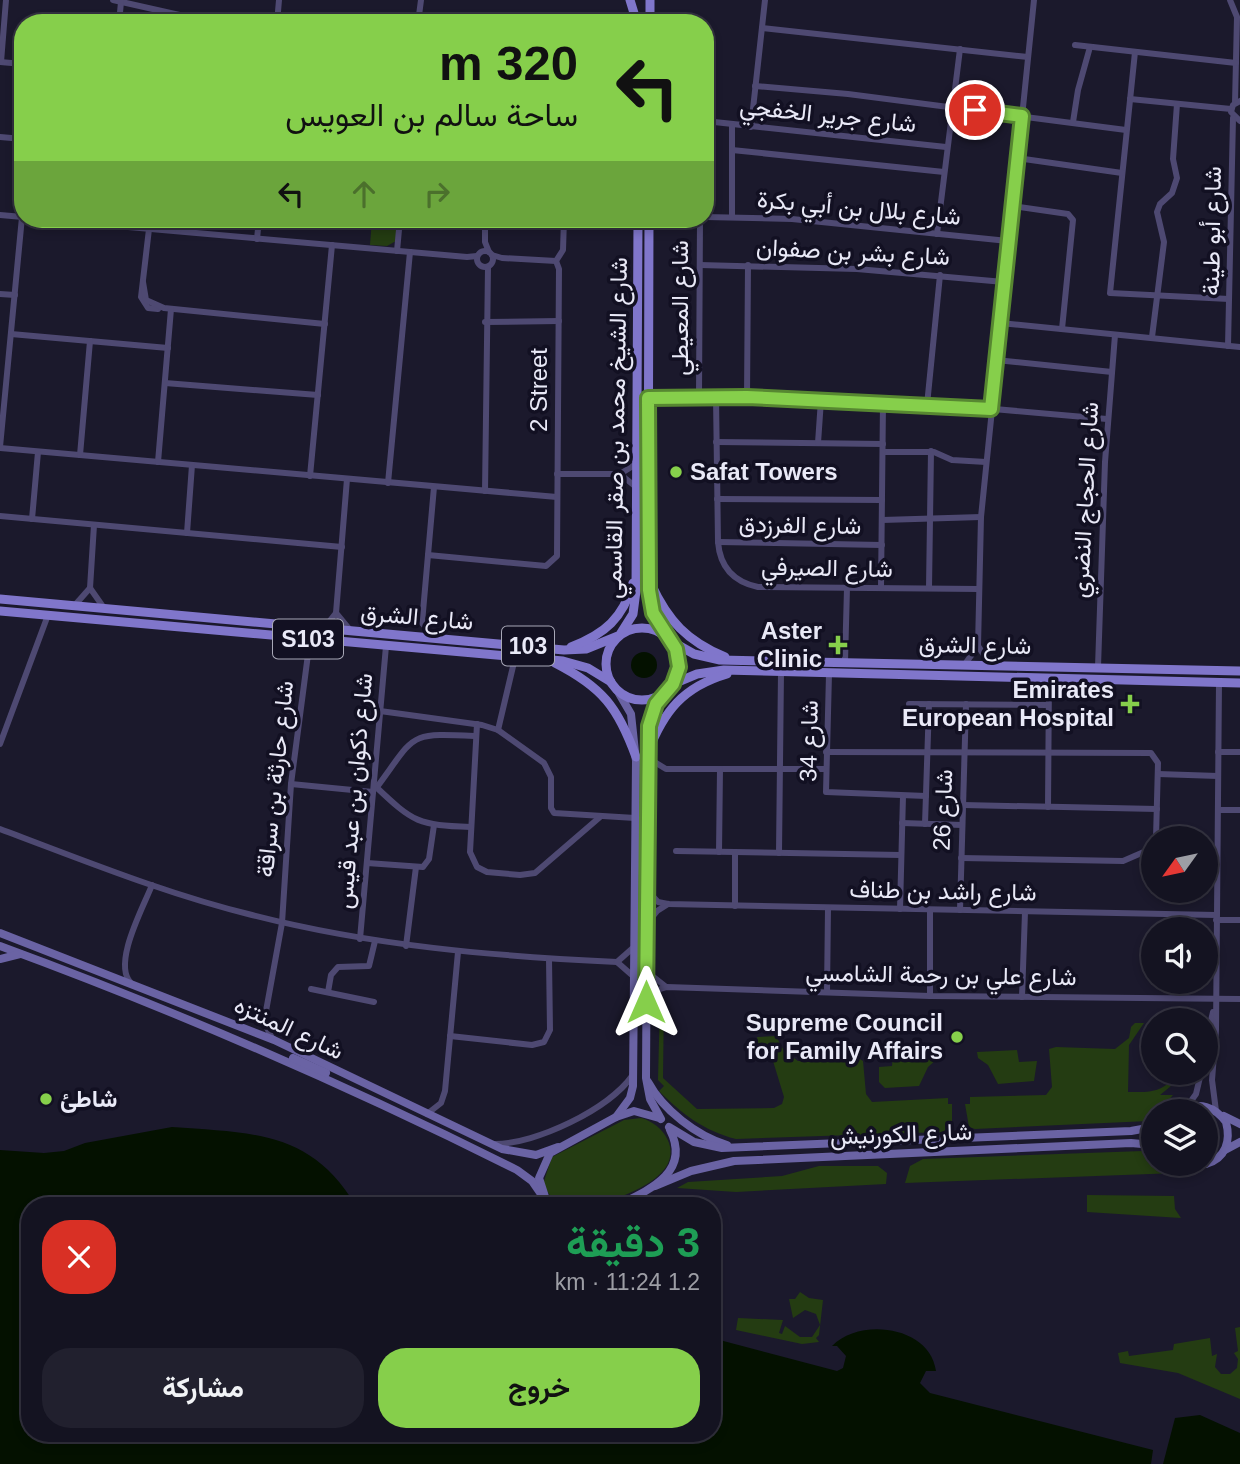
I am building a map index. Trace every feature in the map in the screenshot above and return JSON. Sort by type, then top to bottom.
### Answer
[{"type":"main road","name":"شارع الشيخ محمد بن صقر القاسمي","points":[[620,635],[633,614],[636,574],[638,228]]},
{"type":"main road","name":"شارع الشيخ محمد بن صقر القاسمي","points":[[649,228],[648,576],[653,613],[668,638]]},
{"type":"main road","points":[[637,263],[643,300],[649,304]]},
{"type":"main road","points":[[564,650],[598,635],[617,618],[636,574]]},
{"type":"main road","points":[[648,576],[663,611],[682,634],[695,643],[733,660]]},
{"type":"main road","name":"شارع الشرق","points":[[0,598],[564,650],[597,646],[620,635]]},
{"type":"main road","points":[[11,612],[7,609],[9,603],[25,601]]},
{"type":"main road","name":"شارع الشرق","points":[[0,611],[550,661],[589,668],[614,686]]},
{"type":"main road","points":[[616,1117],[629,1098],[633,1074],[636,757],[632,714],[614,686],[606,662],[607,652],[620,635],[638,627],[668,638],[679,667],[673,684],[662,694],[652,715],[648,755],[646,1078],[650,1099],[668,1127],[676,1148],[675,1160],[664,1179],[655,1186]]},
{"type":"main road","points":[[336,642],[351,640],[351,631]]},
{"type":"main road","name":"شارع الشرق","points":[[668,638],[707,658],[733,660],[1240,671]]},
{"type":"main road","points":[[550,661],[586,680],[609,701],[625,726],[636,757]]},
{"type":"main road","points":[[648,755],[663,717],[680,697],[701,683],[738,671]]},
{"type":"main road","name":"شارع الشرق","points":[[673,684],[698,674],[738,671],[1240,683]]},
{"type":"main road","points":[[614,686],[625,696],[644,700],[662,694]]},
{"type":"main road","name":"شارع المنتزه","points":[[0,933],[274,1040],[491,1144],[524,1155],[548,1152],[616,1117]]},
{"type":"main road","name":"شارع المنتزه","points":[[0,946],[267,1052],[517,1170],[532,1181],[543,1197]]},
{"type":"main road","points":[[0,959],[20,954]]},
{"type":"main road","points":[[267,1052],[296,1059],[354,1087],[359,1085],[358,1081]]},
{"type":"main road","points":[[646,1078],[658,1097],[688,1124],[711,1139],[737,1147]]},
{"type":"main road","points":[[616,1117],[644,1112],[661,1119]]},
{"type":"main road","points":[[1218,1113],[1240,1124]]},
{"type":"main road","points":[[1218,1113],[1228,1131],[1225,1150]]},
{"type":"main road","name":"شارع الكورنيش","points":[[668,1127],[694,1142],[737,1147],[1141,1129]]},
{"type":"main road","points":[[1218,1155],[1240,1142]]},
{"type":"main road","name":"شارع الكورنيش","points":[[634,1197],[691,1171],[734,1161],[1141,1144]]},
{"type":"main road","points":[[543,1197],[541,1169],[558,1147]]},
{"type":"street","points":[[1,62],[6,0]]},
{"type":"street","points":[[113,0],[170,14]]},
{"type":"street","points":[[751,127],[765,0]]},
{"type":"street","points":[[990,664],[978,646],[981,517],[1034,0]]},
{"type":"street","points":[[1129,99],[1177,104],[1235,104],[1236,10],[1230,0]]},
{"type":"street","points":[[120,14],[121,2]]},
{"type":"street","points":[[762,28],[1028,57]]},
{"type":"street","points":[[1075,45],[1236,63]]},
{"type":"street","points":[[1073,122],[1078,90],[1090,47]]},
{"type":"street","points":[[937,234],[960,49]]},
{"type":"street","points":[[1135,52],[1109,289],[1114,296],[1229,299]]},
{"type":"street","points":[[755,86],[952,107],[1126,130]]},
{"type":"street","points":[[1153,337],[1164,242],[1157,212],[1160,204],[1172,193],[1177,178],[1173,159],[1177,104]]},
{"type":"street","name":"شارع أبو طينة","points":[[1228,346],[1235,104]]},
{"type":"street","name":"شارع جرير الخفجي","points":[[714,122],[946,147]]},
{"type":"street","points":[[732,125],[732,217]]},
{"type":"street","points":[[732,150],[944,172]]},
{"type":"street","points":[[1017,158],[1122,173]]},
{"type":"street","points":[[1012,206],[1068,214],[1073,220],[1062,329]]},
{"type":"street","name":"شارع بلال بن أبي بكرة","points":[[714,217],[1008,241]]},
{"type":"street","points":[[22,228],[11,334],[4,369],[0,448],[557,498]]},
{"type":"street","points":[[142,228],[467,257],[483,261],[502,258],[549,258],[556,261]]},
{"type":"street","points":[[178,228],[178,232]]},
{"type":"street","points":[[257,239],[258,228]]},
{"type":"street","points":[[397,251],[399,228]]},
{"type":"street","points":[[485,228],[485,491]]},
{"type":"street","name":"2 Street","points":[[428,555],[542,565],[552,563],[557,552],[559,321],[556,261],[563,250],[564,228]]},
{"type":"street","name":"شارع المعيطي","points":[[699,397],[700,228]]},
{"type":"street","points":[[149,229],[143,282],[146,300],[168,309],[325,324]]},
{"type":"street","points":[[485,242],[491,254],[502,258]]},
{"type":"street","points":[[310,476],[332,245]]},
{"type":"street","points":[[388,483],[410,252]]},
{"type":"street","points":[[483,261],[491,254]]},
{"type":"street","points":[[483,261],[491,254]]},
{"type":"street","name":"شارع بشر بن صفوان","points":[[700,265],[940,275],[1004,282]]},
{"type":"street","points":[[747,397],[748,265]]},
{"type":"street","points":[[927,405],[940,275]]},
{"type":"street","points":[[0,294],[15,295]]},
{"type":"street","points":[[158,462],[168,348],[168,309]]},
{"type":"street","points":[[485,321],[559,321]]},
{"type":"street","points":[[1000,323],[1240,347]]},
{"type":"street","points":[[11,334],[168,348]]},
{"type":"street","name":"شارع الحجاج النضري","points":[[1098,667],[1107,419],[1115,335]]},
{"type":"street","points":[[80,455],[90,341]]},
{"type":"street","points":[[996,360],[1112,372]]},
{"type":"street","points":[[165,383],[318,395]]},
{"type":"street","name":"شارع الصيرفي","points":[[716,397],[718,542],[726,569],[748,585],[979,589]]},
{"type":"street","points":[[648,398],[747,397],[821,400],[991,409],[1107,419]]},
{"type":"street","points":[[818,443],[821,400]]},
{"type":"street","points":[[881,588],[883,403]]},
{"type":"street","points":[[716,442],[818,443],[931,452],[952,460],[986,462]]},
{"type":"street","points":[[32,519],[38,452]]},
{"type":"street","points":[[929,589],[931,452]]},
{"type":"street","points":[[557,474],[620,474],[636,463]]},
{"type":"street","points":[[187,533],[192,465]]},
{"type":"street","points":[[620,474],[636,487]]},
{"type":"street","points":[[324,628],[336,613],[347,480]]},
{"type":"street","points":[[408,636],[422,623],[434,487]]},
{"type":"street","points":[[717,499],[882,500]]},
{"type":"street","points":[[0,516],[342,547]]},
{"type":"street","points":[[882,520],[981,517]]},
{"type":"street","points":[[93,525],[90,588],[104,608]]},
{"type":"street","name":"شارع الفرزدق","points":[[718,542],[882,545]]},
{"type":"street","points":[[74,606],[90,588]]},
{"type":"street","points":[[845,662],[847,588]]},
{"type":"street","points":[[336,613],[351,631]]},
{"type":"street","points":[[1,741],[48,615]]},
{"type":"street","points":[[422,623],[436,638]]},
{"type":"street","name":"شارع حارثة بن سراقة","points":[[274,1040],[264,1023],[282,923],[292,784],[310,639]]},
{"type":"street","name":"شارع ذكوان بن عبد قيس","points":[[360,939],[386,646]]},
{"type":"street","points":[[965,664],[978,646]]},
{"type":"street","points":[[498,730],[514,658]]},
{"type":"street","points":[[779,853],[781,673]]},
{"type":"street","name":"شارع 34","points":[[829,674],[825,790],[828,793],[926,796]]},
{"type":"street","points":[[1048,807],[1049,679]]},
{"type":"street","points":[[1218,826],[1219,682]]},
{"type":"street","points":[[909,704],[1048,705]]},
{"type":"street","name":"شارع 26","points":[[925,824],[929,704]]},
{"type":"street","name":"شارع 26","points":[[960,910],[966,704]]},
{"type":"street","points":[[380,711],[477,724],[498,730],[544,763],[551,777],[551,805],[554,813],[635,818]]},
{"type":"street","points":[[477,724],[470,852],[477,867],[487,872],[528,875],[549,864],[600,817]]},
{"type":"street","points":[[375,788],[415,739],[431,734],[476,736]]},
{"type":"street","points":[[1218,751],[1240,752]]},
{"type":"street","name":"شارع 26","points":[[826,752],[1151,753],[1158,760],[1158,774]]},
{"type":"street","points":[[648,755],[666,769]]},
{"type":"street","points":[[648,781],[666,769],[826,769]]},
{"type":"street","points":[[719,852],[720,769]]},
{"type":"street","points":[[1156,826],[1158,774],[1218,776]]},
{"type":"street","points":[[292,784],[375,788],[412,819],[434,825],[471,827]]},
{"type":"street","points":[[900,909],[903,796]]},
{"type":"street","points":[[963,805],[1157,809]]},
{"type":"street","points":[[1218,810],[1240,810]]},
{"type":"street","points":[[902,823],[962,825]]},
{"type":"street","points":[[367,863],[416,867],[427,862],[434,825]]},
{"type":"street","points":[[0,829],[152,885],[282,923],[375,942],[458,953],[617,962],[634,978]]},
{"type":"street","points":[[676,851],[901,855]]},
{"type":"street","points":[[734,852],[735,906]]},
{"type":"street","points":[[961,858],[1123,860],[1141,853]]},
{"type":"street","points":[[406,946],[416,867]]},
{"type":"street","points":[[131,983],[125,975],[124,959],[152,885]]},
{"type":"street","points":[[647,890],[658,902],[668,904]]},
{"type":"street","points":[[1216,903],[1216,917]]},
{"type":"street","points":[[647,927],[657,911],[668,904]]},
{"type":"street","name":"شارع راشد بن طناف","points":[[668,904],[1216,917]]},
{"type":"street","points":[[827,992],[828,908]]},
{"type":"street","points":[[930,910],[930,996]]},
{"type":"street","points":[[1022,997],[1025,912]]},
{"type":"street","name":"شارع راشد بن طناف","points":[[1218,917],[1240,920]]},
{"type":"street","points":[[328,992],[331,975],[338,967],[369,966],[375,942]]},
{"type":"street","points":[[617,962],[634,947]]},
{"type":"street","points":[[427,1114],[437,1108],[444,1097],[458,953]]},
{"type":"street","points":[[450,1036],[532,1045],[544,1042],[550,1030],[549,959]]},
{"type":"street","points":[[646,971],[667,987]]},
{"type":"street","points":[[646,1002],[657,990],[667,987]]},
{"type":"street","name":"شارع علي بن رحمة الشامسي","points":[[667,987],[930,996],[1240,999]]},
{"type":"street","points":[[311,989],[374,1002]]},
{"type":"street","points":[[1215,994],[1212,1080],[1215,1099]]},
{"type":"street","points":[[1213,1008],[1215,1000]]},
{"type":"street","points":[[491,1144],[514,1143],[547,1132],[613,1098],[633,1074]]},
{"type":"green space","points":[[371,228],[397,228],[396,241],[387,246],[370,245]]},
{"type":"green space","points":[[664,998],[663,1078],[697,1109],[774,1108],[782,1104],[784,1097],[773,1061],[758,1051],[757,1037],[776,1036],[784,1051],[798,1061],[858,1058],[863,1061],[866,1094],[872,1102],[948,1098],[948,1104],[952,1104],[952,1124],[943,1132],[736,1139],[714,1131],[685,1114],[659,1091],[664,1086],[658,1080],[660,1001]]},
{"type":"green space","points":[[1135,1023],[1141,1023],[1141,1027],[1129,1045],[1128,1092],[1146,1092],[1172,1085],[1160,1095],[1173,1095],[1170,1099],[1141,1099],[1141,1121],[975,1129],[969,1127],[965,1104],[970,1104],[970,1097],[1046,1095],[1052,1087],[1049,1049],[1115,1049],[1129,1038],[1131,1027]]},
{"type":"green space","points":[[1017,1050],[1019,1062],[1037,1061],[1034,1081],[998,1084],[988,1065],[978,1058],[977,1052]]},
{"type":"green space","points":[[937,1054],[937,1059],[928,1067],[919,1086],[885,1088],[879,1082],[879,1067],[892,1066],[893,1056]]},
{"type":"green space","points":[[641,1118],[663,1132],[668,1139],[670,1156],[662,1172],[641,1188],[618,1197],[551,1197],[543,1184],[552,1157],[624,1120]]},
{"type":"green space","points":[[1141,1151],[1141,1174],[905,1183],[910,1166],[923,1159]]},
{"type":"green space","points":[[819,1166],[878,1166],[887,1173],[886,1184],[736,1192],[677,1188],[688,1182],[782,1176]]},
{"type":"green space","points":[[1087,1195],[1174,1196],[1175,1209],[1181,1218],[1087,1212]]},
{"type":"green space","points":[[800,1292],[809,1298],[823,1300],[819,1335],[816,1338],[819,1342],[802,1344],[736,1330],[738,1318],[783,1320],[779,1333],[782,1334],[785,1326],[800,1337],[812,1337],[820,1325],[816,1314],[805,1310],[793,1318],[789,1299],[795,1299]]},
{"type":"green space","points":[[1240,1327],[1240,1399],[1178,1373],[1120,1363],[1118,1353],[1128,1351],[1129,1356],[1173,1350],[1174,1344],[1210,1338],[1212,1356],[1217,1354],[1215,1367],[1221,1374],[1230,1374],[1237,1368],[1238,1359],[1234,1353],[1238,1351],[1235,1328]]},
{"type":"shaded area","points":[[644,652],[654,655],[657,665],[654,675],[644,678],[634,675],[631,665],[634,655]]},
{"type":"shaded area","points":[[172,1127],[253,1135],[277,1140],[299,1149],[319,1162],[350,1197],[21,1197],[21,1442],[721,1442],[721,1340],[837,1371],[843,1368],[846,1356],[837,1346],[832,1346],[859,1331],[876,1329],[908,1336],[921,1344],[931,1356],[936,1371],[926,1371],[920,1383],[930,1393],[1153,1450],[1151,1464],[0,1464],[0,1150],[44,1153],[64,1151],[85,1143]]},
{"type":"shaded area","points":[[1200,1415],[1240,1433],[1240,1464],[1163,1464],[1175,1418]]},
{"type":"place","name":"Safat Towers","points":[[676,472]]},
{"type":"place","name":"Aster Clinic","points":[[838,645]]},
{"type":"place","name":"Emirates European Hospital","points":[[1130,704]]},
{"type":"place","name":"Supreme Council for Family Affairs","points":[[957,1037]]},
{"type":"place","name":"شاطئ","points":[[46,1099]]},
{"type":"route","points":[[646,1002],[649,726],[656,704],[673,684],[679,667],[676,649],[658,624],[650,602],[648,398],[747,397],[991,409],[1022,116],[975,110]]}]
